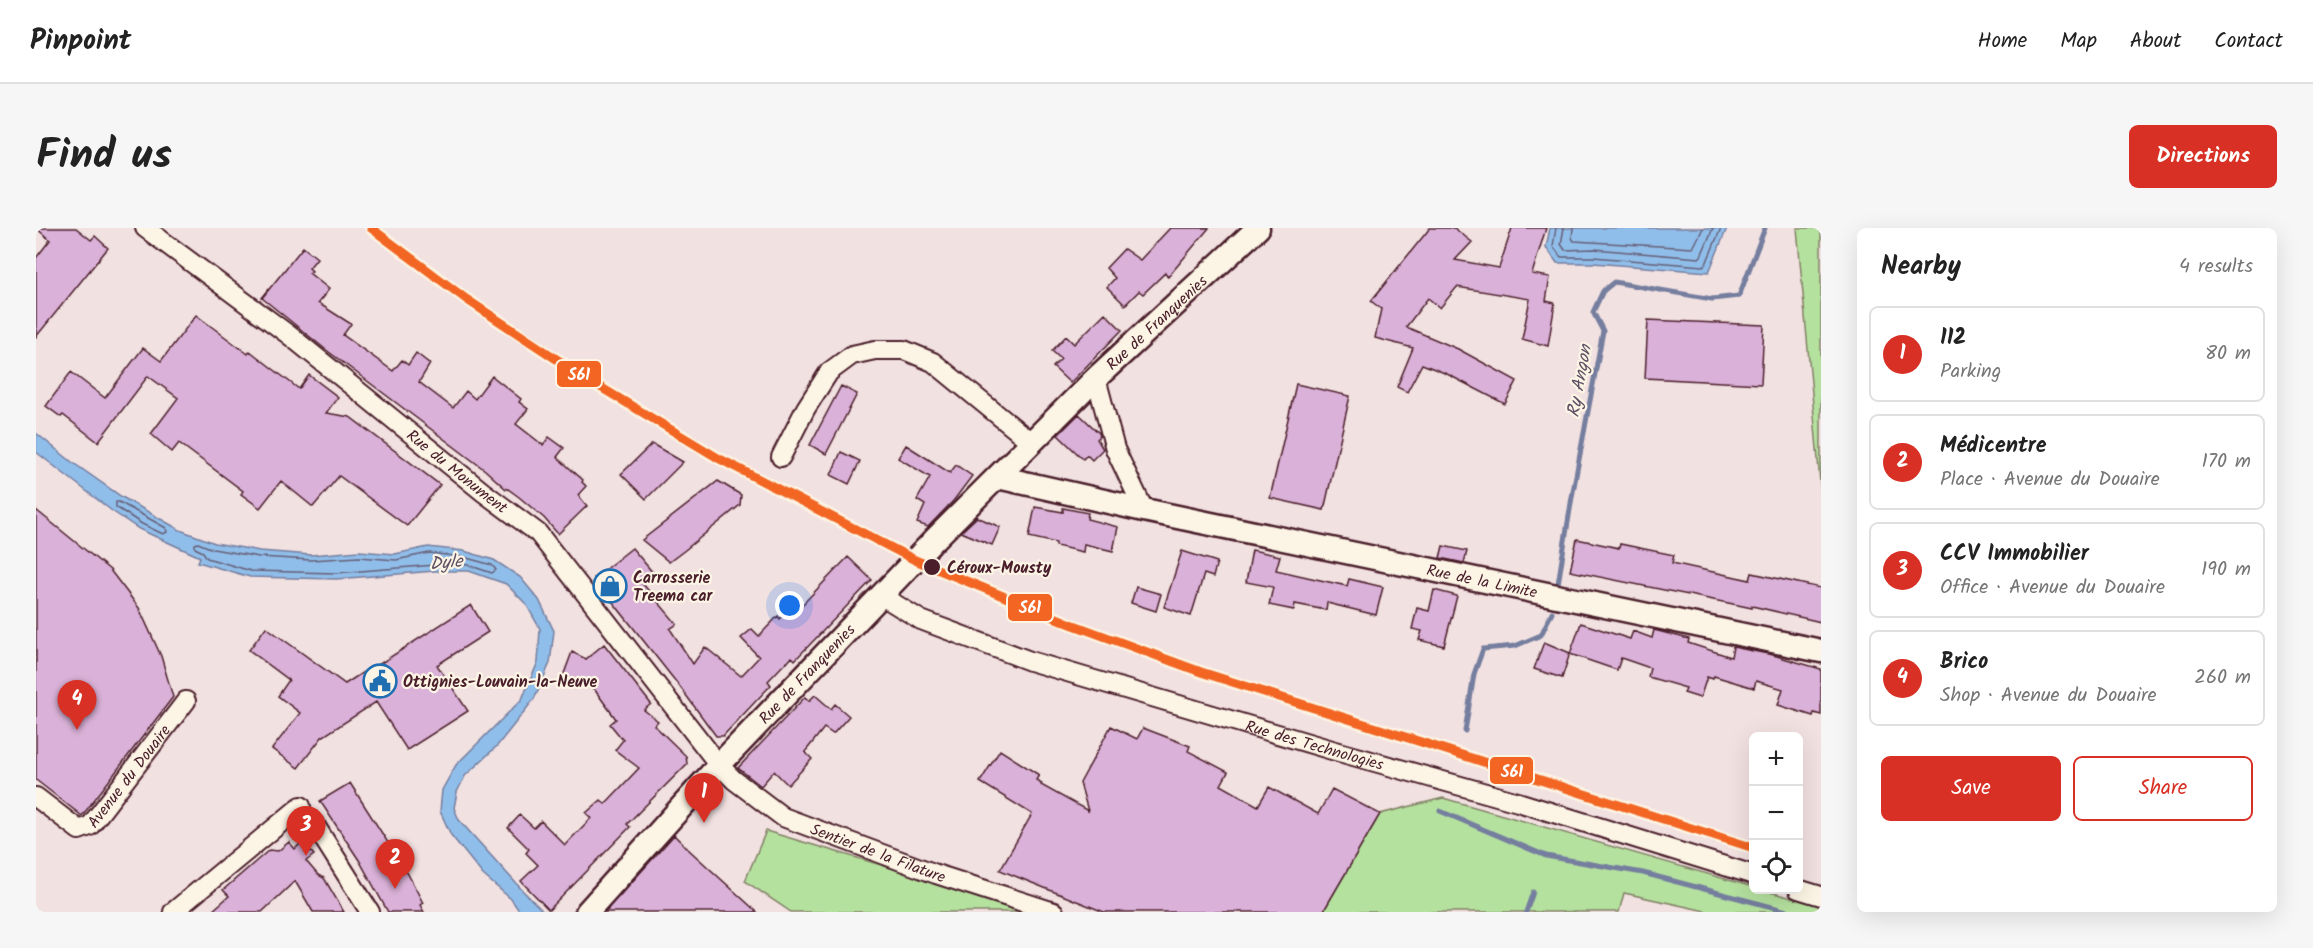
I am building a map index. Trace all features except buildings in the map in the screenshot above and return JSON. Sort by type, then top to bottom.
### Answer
[{"type":"street","name":"Rue du Monument","points":[[144,228],[289,335],[491,498],[538,533],[719,765]]},
{"type":"street","name":"Rue de Franquenies","points":[[587,912],[719,765],[935,539],[1096,378],[1258,228]]},
{"type":"street","points":[[781,457],[806,408],[829,372],[852,355],[874,350],[904,350],[933,362],[1031,442]]},
{"type":"street","points":[[1096,378],[1115,449],[1144,510]]},
{"type":"street","name":"Rue de la Limite","points":[[999,477],[1144,510],[1821,651]]},
{"type":"street","name":"Rue des Technologies","points":[[882,596],[921,620],[1030,661],[1322,747],[1518,801],[1749,873]]},
{"type":"street","name":"Avenue du Douaire","points":[[36,797],[79,830],[90,826],[186,701]]},
{"type":"street","name":"Sentier de la Filature","points":[[719,765],[734,780],[783,817],[936,874],[1054,912]]},
{"type":"street","points":[[173,912],[301,806]]},
{"type":"street","points":[[315,825],[370,912]]},
{"type":"street","points":[[1803,891],[1821,896]]},
{"type":"green space","points":[[1797,228],[1821,228],[1821,493]]},
{"type":"green space","points":[[1443,798],[1749,886],[1749,894],[1778,894],[1821,906],[1821,912],[1710,912],[1624,893],[1619,912],[1323,912],[1380,814]]},
{"type":"green space","points":[[766,831],[1032,912],[791,912],[745,881]]},
{"type":"water","points":[[1550,228],[1727,228],[1709,272],[1593,263],[1557,263],[1546,247]]},
{"type":"water","name":"Dyle","points":[[36,433],[122,497],[180,530],[215,543],[260,551],[311,555],[359,551],[395,554],[428,547],[464,551],[494,560],[520,577],[539,600],[554,631],[550,663],[534,699],[497,746],[465,776],[457,792],[454,808],[459,820],[544,912],[520,912],[511,899],[483,875],[451,835],[440,811],[442,790],[456,765],[522,699],[538,662],[540,629],[526,604],[506,584],[469,571],[435,571],[336,579],[250,577],[198,562],[200,557],[139,529],[112,511],[36,452]]},
{"type":"waterway","name":"Ry Angon","points":[[1558,584],[1603,331],[1593,312],[1603,291],[1614,282],[1712,299],[1739,296],[1765,228]]},
{"type":"waterway","name":"Ry Angon","points":[[1465,731],[1474,674],[1483,649],[1515,646],[1541,635],[1552,612]]},
{"type":"waterway","points":[[1440,811],[1546,856],[1643,873],[1791,912]]},
{"type":"waterway","name":"Ry Angon","points":[[1526,912],[1533,892]]},
{"type":"transit line","name":"S61","points":[[371,228],[466,299],[582,376],[718,458],[915,560],[1071,624],[1201,672],[1749,846]]},
{"type":"place","name":"Céroux-Mousty","points":[[932,567]]},
{"type":"place","name":"Carrosserie Treema car","points":[[610,586]]},
{"type":"place","name":"Ottignies-Louvain-la-Neuve","points":[[380,681]]},
{"type":"place","name":"Brico","points":[[77,730]]},
{"type":"place","name":"112","points":[[704,823]]},
{"type":"place","name":"CCV Immobilier","points":[[306,856]]},
{"type":"place","name":"Médicentre","points":[[395,889]]}]
